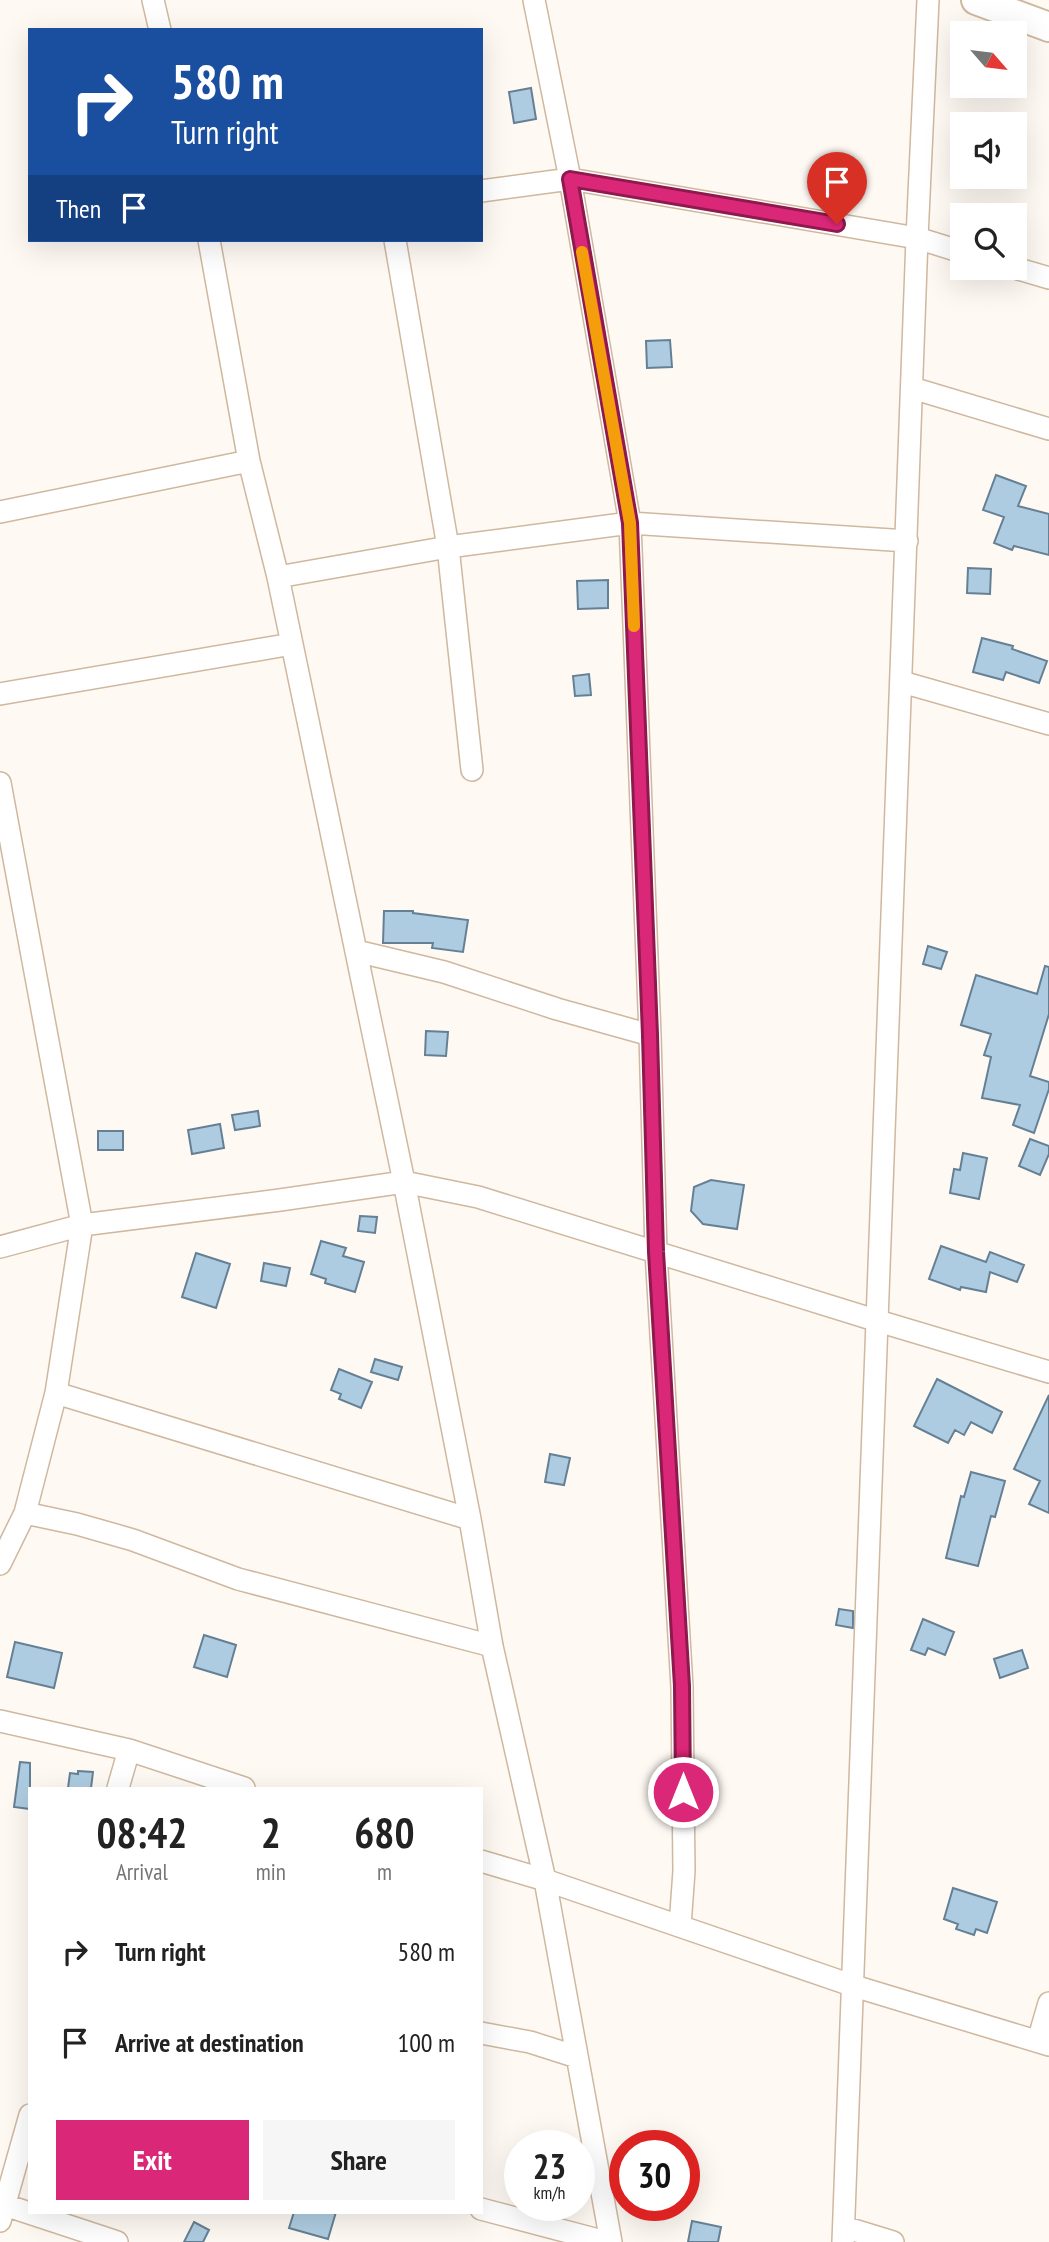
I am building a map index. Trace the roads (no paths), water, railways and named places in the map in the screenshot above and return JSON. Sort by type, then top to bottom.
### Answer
[{"type":"street","points":[[153,0],[160,28]]},
{"type":"street","points":[[534,0],[570,179],[630,523],[656,1252],[682,1686],[684,1871],[680,1926]]},
{"type":"street","points":[[893,2242],[844,2234],[928,0]]},
{"type":"street","points":[[976,0],[1049,27]]},
{"type":"street","points":[[483,191],[570,179],[917,238],[950,248]]},
{"type":"street","points":[[209,242],[249,461],[292,644],[404,1182],[492,1646],[545,1880],[611,2242]]},
{"type":"street","points":[[395,242],[449,547],[472,770]]},
{"type":"street","points":[[1027,272],[1049,278]]},
{"type":"street","points":[[912,388],[1049,429]]},
{"type":"street","points":[[0,512],[249,461]]},
{"type":"street","points":[[278,577],[449,547],[630,523],[907,541]]},
{"type":"street","points":[[0,694],[292,644]]},
{"type":"street","points":[[902,682],[1049,724]]},
{"type":"street","points":[[0,783],[82,1225],[56,1393],[25,1513],[0,1564]]},
{"type":"street","points":[[356,951],[444,972],[557,1010],[650,1035]]},
{"type":"street","points":[[0,1247],[82,1225],[404,1182],[478,1197],[878,1321],[1047,1364]]},
{"type":"street","points":[[56,1393],[470,1519]]},
{"type":"street","points":[[25,1513],[133,1540],[238,1578],[492,1646]]},
{"type":"street","points":[[0,1721],[129,1750],[241,1787]]},
{"type":"street","points":[[118,1787],[129,1750]]},
{"type":"street","points":[[483,1862],[545,1880],[855,1986],[1043,2043],[1049,2003]]},
{"type":"street","points":[[483,2033],[530,2042],[577,2057]]},
{"type":"street","points":[[28,2122],[2,2213],[117,2242]]},
{"type":"street","points":[[483,2210],[606,2242]]}]
